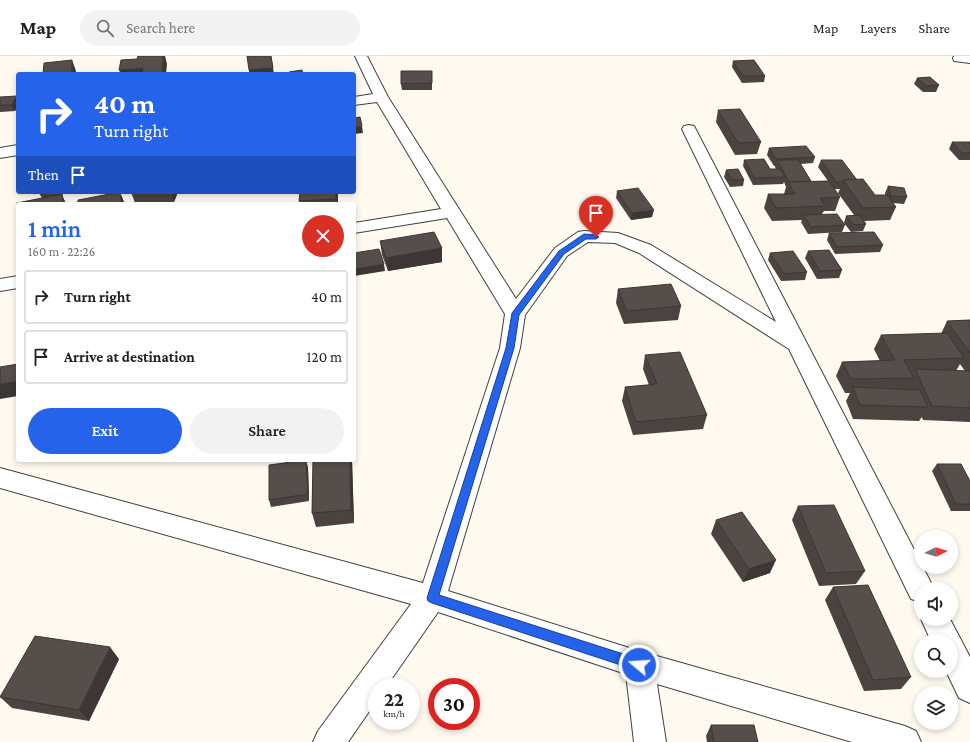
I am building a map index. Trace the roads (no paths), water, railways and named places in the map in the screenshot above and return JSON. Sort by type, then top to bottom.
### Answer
[{"type":"street","points":[[361,56],[381,97],[515,314]]},
{"type":"street","points":[[356,101],[381,97]]},
{"type":"street","points":[[690,129],[917,582]]},
{"type":"street","points":[[0,153],[16,150]]},
{"type":"street","points":[[356,228],[452,212]]},
{"type":"street","points":[[329,742],[432,598],[510,348],[515,314],[561,252],[584,236],[618,238],[645,249],[798,345]]},
{"type":"street","points":[[0,285],[16,282]]},
{"type":"street","points":[[0,478],[432,598],[639,665],[905,742]]},
{"type":"street","points":[[958,664],[970,688]]},
{"type":"street","points":[[639,665],[650,742]]}]
